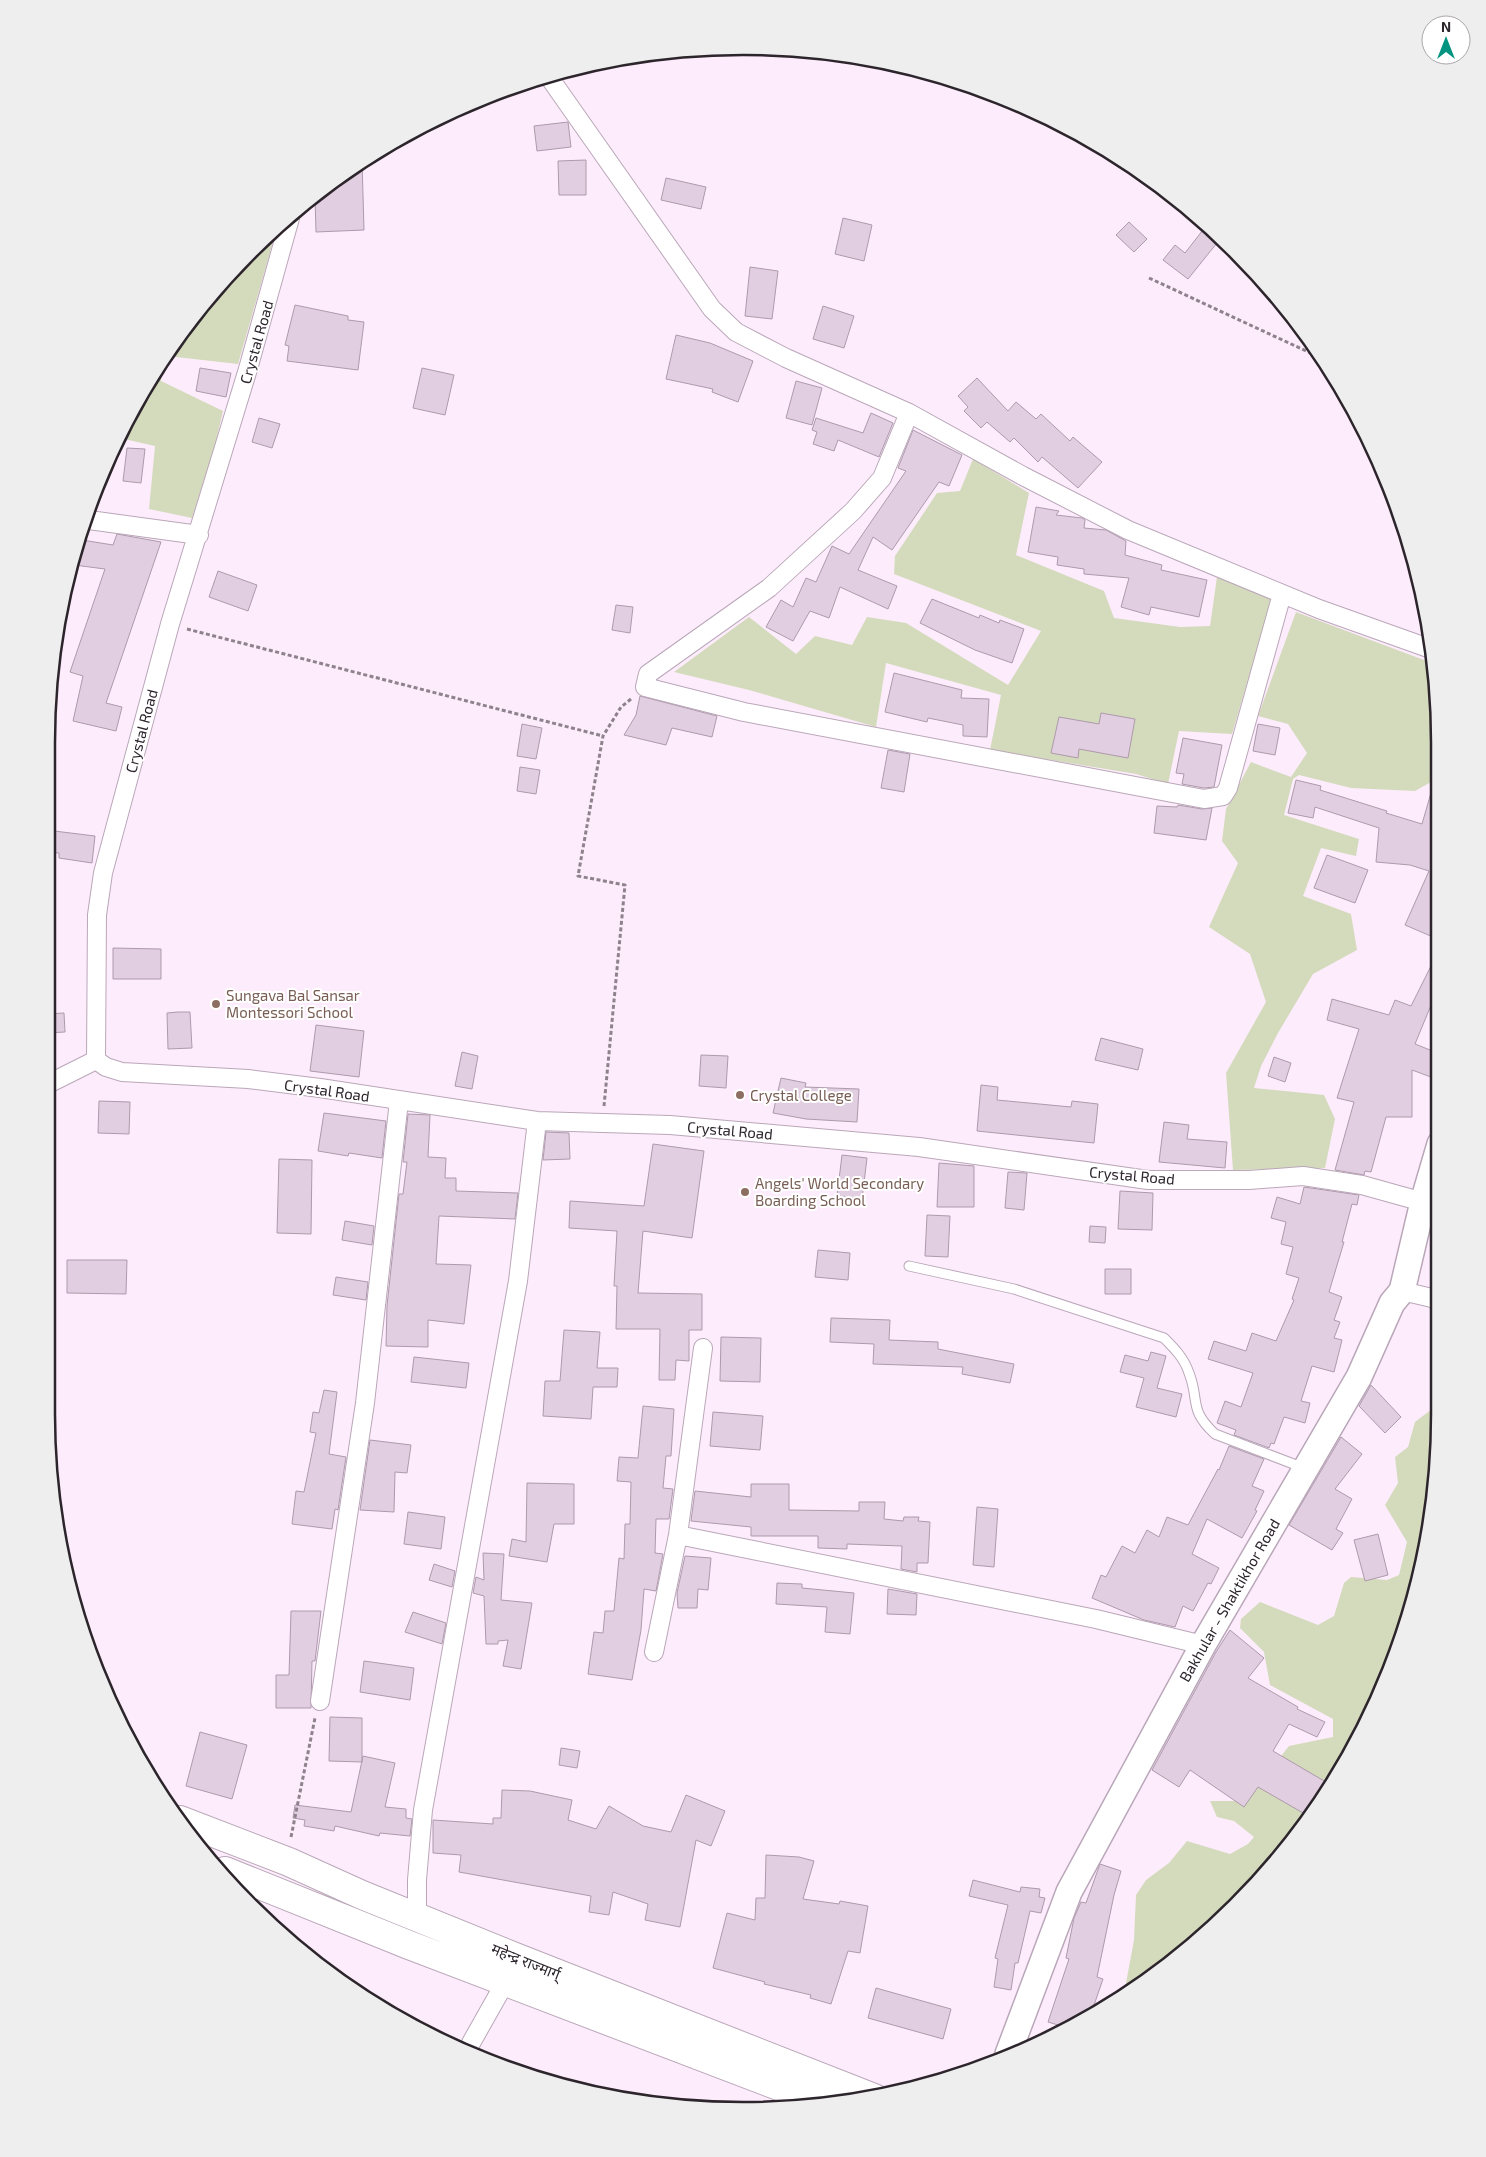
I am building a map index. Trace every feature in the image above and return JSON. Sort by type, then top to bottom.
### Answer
[{"type":"highway","name":"महेन्द्र राज्मार्ग्","points":[[191,1824],[289,1862],[418,1918],[859,2092]]},
{"type":"highway","name":"महेन्द्र राज्मार्ग्","points":[[231,1873],[351,1920],[409,1945],[811,2098]]},
{"type":"street","points":[[553,82],[712,309],[736,332],[786,358],[909,413],[1023,476],[1128,530],[1282,594],[1424,648]]},
{"type":"street","name":"Crystal Road","points":[[287,228],[199,535],[170,624],[102,873],[97,915],[96,1060],[106,1067],[122,1072],[248,1079],[537,1121],[670,1125],[919,1147],[1148,1180],[1249,1180],[1303,1176],[1362,1185],[1423,1202]]},
{"type":"street","points":[[909,413],[882,478],[853,511],[769,588],[648,674],[645,687],[744,712],[1204,799],[1213,798],[1222,796],[1228,788],[1282,594]]},
{"type":"street","points":[[93,520],[199,535]]},
{"type":"street","points":[[55,1080],[96,1060]]},
{"type":"street","points":[[320,1701],[365,1403],[399,1101]]},
{"type":"street","points":[[418,1918],[417,1880],[422,1810],[518,1281],[537,1121]]},
{"type":"street","name":"Bakhular - Shaktikhor Road","points":[[1010,2048],[1069,1892],[1203,1645],[1358,1377],[1392,1303],[1402,1291],[1431,1175]]},
{"type":"street","points":[[1402,1291],[1431,1298]]},
{"type":"street","points":[[654,1652],[678,1535],[703,1348]]},
{"type":"street","points":[[678,1535],[1096,1619],[1203,1645]]},
{"type":"street","points":[[470,2045],[506,1982]]},
{"type":"lane","points":[[909,1266],[1014,1289],[1164,1338],[1182,1356],[1190,1376],[1195,1408],[1204,1424],[1215,1434],[1304,1468]]},
{"type":"path","points":[[1149,278],[1308,351]]},
{"type":"path","points":[[170,624],[603,736]]},
{"type":"path","points":[[609,1123],[604,1102],[625,885],[578,876],[603,736],[621,707],[645,687]]},
{"type":"path","points":[[289,1862],[291,1834],[320,1701]]},
{"type":"green space","points":[[273,241],[238,364],[174,357],[197,324],[226,289]]},
{"type":"green space","points":[[161,377],[161,381],[223,411],[214,449],[192,518],[149,509],[155,446],[126,439]]},
{"type":"green space","points":[[973,459],[1029,493],[1016,555],[1104,591],[1114,618],[1180,627],[1210,626],[1217,577],[1272,599],[1232,734],[1179,731],[1168,784],[1136,774],[990,750],[1001,695],[886,663],[876,727],[749,690],[674,672],[749,617],[796,654],[815,636],[852,645],[867,617],[906,623],[1008,685],[1041,631],[894,574],[895,556],[937,493],[960,491]]},
{"type":"green space","points":[[1296,612],[1426,661],[1430,698],[1431,782],[1415,791],[1351,788],[1299,775],[1293,779],[1284,815],[1359,839],[1356,856],[1321,848],[1303,896],[1351,914],[1357,950],[1313,974],[1278,1033],[1261,1066],[1254,1088],[1324,1095],[1335,1119],[1325,1168],[1233,1170],[1226,1073],[1266,1002],[1250,954],[1209,927],[1238,863],[1222,841],[1226,809],[1251,762],[1291,777],[1307,753],[1288,724],[1258,716]]},
{"type":"green space","points":[[1431,1410],[1430,1459],[1418,1548],[1408,1592],[1394,1635],[1379,1677],[1360,1718],[1339,1758],[1315,1796],[1289,1833],[1260,1868],[1197,1931],[1162,1960],[1126,1986],[1134,1940],[1136,1895],[1146,1880],[1169,1863],[1187,1841],[1230,1854],[1248,1844],[1254,1837],[1234,1821],[1217,1817],[1210,1801],[1246,1801],[1289,1746],[1333,1737],[1333,1719],[1270,1685],[1264,1652],[1240,1628],[1241,1619],[1260,1602],[1318,1625],[1334,1616],[1344,1583],[1351,1577],[1387,1580],[1399,1575],[1407,1542],[1385,1505],[1398,1483],[1395,1457],[1408,1447],[1415,1422]]},
{"type":"building","points":[[568,122],[571,147],[537,151],[534,126]]},
{"type":"building","points":[[586,160],[586,195],[559,195],[558,161]]},
{"type":"building","points":[[362,170],[364,230],[316,232],[315,204]]},
{"type":"building","points":[[666,178],[706,187],[701,209],[661,200]]},
{"type":"building","points":[[843,218],[872,225],[864,261],[835,254]]},
{"type":"building","points":[[1129,222],[1147,239],[1134,252],[1116,235]]},
{"type":"building","points":[[1202,231],[1216,244],[1188,279],[1163,260],[1175,245],[1185,253]]},
{"type":"building","points":[[750,267],[778,271],[772,319],[745,316]]},
{"type":"building","points":[[295,305],[348,316],[348,320],[364,322],[358,370],[287,361],[289,346],[285,345]]},
{"type":"building","points":[[823,306],[854,316],[844,348],[813,339]]},
{"type":"building","points":[[676,335],[710,343],[753,361],[738,402],[712,392],[713,389],[666,379]]},
{"type":"building","points":[[200,368],[231,373],[226,397],[196,391]]},
{"type":"building","points":[[422,368],[454,375],[445,415],[413,408]]},
{"type":"building","points":[[977,378],[1008,411],[1016,402],[1036,419],[1041,414],[1070,441],[1073,437],[1102,462],[1078,488],[1042,457],[1038,462],[1014,438],[1010,442],[987,422],[981,428],[964,411],[968,407],[958,396]]},
{"type":"building","points":[[796,381],[822,388],[812,425],[786,418]]},
{"type":"building","points":[[871,413],[893,423],[879,457],[838,440],[834,451],[813,444],[817,432],[812,430],[816,418],[863,433]]},
{"type":"building","points":[[259,418],[280,424],[272,448],[252,442]]},
{"type":"building","points":[[913,430],[962,455],[949,486],[939,482],[892,550],[873,537],[858,570],[897,586],[888,609],[840,587],[829,618],[810,611],[793,641],[766,627],[781,600],[793,607],[806,578],[816,582],[832,546],[849,554],[906,471],[898,468]]},
{"type":"building","points":[[127,448],[145,449],[141,483],[123,481]]},
{"type":"building","points":[[1036,507],[1059,511],[1056,515],[1082,518],[1085,520],[1084,528],[1106,530],[1126,541],[1125,555],[1162,565],[1161,570],[1207,580],[1199,617],[1151,607],[1149,615],[1121,607],[1129,578],[1084,574],[1084,569],[1057,565],[1058,557],[1028,552]]},
{"type":"building","points":[[117,534],[161,542],[106,703],[122,707],[116,731],[73,721],[83,676],[70,672],[105,569],[78,566],[86,541],[113,545]]},
{"type":"building","points":[[218,571],[257,585],[248,611],[209,597]]},
{"type":"building","points":[[932,599],[979,618],[980,615],[999,623],[1000,620],[1024,629],[1012,663],[975,650],[920,623]]},
{"type":"building","points":[[616,605],[633,607],[630,633],[612,630]]},
{"type":"building","points":[[894,673],[962,690],[961,698],[989,699],[987,737],[963,736],[963,725],[928,718],[927,722],[885,712]]},
{"type":"building","points":[[640,696],[717,716],[712,737],[672,728],[666,745],[624,735],[636,715]]},
{"type":"building","points":[[1101,713],[1135,719],[1128,758],[1079,749],[1078,758],[1051,753],[1059,717],[1099,724]]},
{"type":"building","points":[[522,724],[542,728],[536,759],[517,756]]},
{"type":"building","points":[[1258,724],[1280,728],[1275,755],[1253,751]]},
{"type":"building","points":[[1183,738],[1222,745],[1214,787],[1204,788],[1182,784],[1184,774],[1176,773]]},
{"type":"building","points":[[888,750],[910,754],[904,792],[881,788]]},
{"type":"building","points":[[520,767],[540,770],[536,794],[517,791]]},
{"type":"building","points":[[1296,780],[1321,786],[1320,790],[1422,824],[1431,793],[1431,936],[1405,925],[1429,871],[1410,865],[1376,862],[1379,828],[1315,807],[1313,818],[1288,813]]},
{"type":"building","points":[[1178,805],[1202,809],[1212,808],[1206,840],[1154,833],[1157,806],[1177,807]]},
{"type":"building","points":[[55,831],[95,836],[92,863],[59,858],[59,853],[55,853]]},
{"type":"building","points":[[1327,855],[1368,870],[1355,903],[1314,888]]},
{"type":"building","points":[[113,948],[161,949],[161,979],[113,979]]},
{"type":"building","points":[[1431,966],[1431,1005],[1415,1044],[1431,1050],[1431,1077],[1412,1070],[1412,1117],[1386,1117],[1371,1172],[1365,1171],[1364,1175],[1335,1170],[1354,1102],[1337,1098],[1359,1029],[1327,1020],[1332,999],[1389,1015],[1395,1000],[1411,1006]]},
{"type":"building","points":[[190,1012],[192,1048],[168,1049],[167,1013]]},
{"type":"building","points":[[64,1013],[65,1032],[55,1033],[55,1014]]},
{"type":"building","points":[[316,1025],[364,1031],[359,1077],[310,1071]]},
{"type":"building","points":[[1101,1038],[1143,1049],[1138,1070],[1095,1060]]},
{"type":"building","points":[[462,1052],[478,1056],[472,1089],[455,1086]]},
{"type":"building","points":[[701,1055],[728,1056],[726,1088],[699,1086]]},
{"type":"building","points":[[1274,1057],[1291,1063],[1285,1082],[1268,1076]]},
{"type":"building","points":[[781,1078],[806,1083],[805,1087],[859,1089],[857,1122],[806,1119],[773,1113]]},
{"type":"building","points":[[981,1085],[998,1087],[997,1100],[1071,1107],[1072,1101],[1098,1104],[1094,1143],[977,1131]]},
{"type":"building","points":[[99,1101],[130,1102],[129,1134],[98,1133]]},
{"type":"building","points":[[324,1113],[386,1121],[382,1158],[349,1153],[348,1156],[318,1151]]},
{"type":"building","points":[[408,1114],[430,1115],[428,1157],[446,1158],[445,1178],[456,1178],[456,1191],[518,1193],[515,1219],[439,1216],[436,1264],[471,1265],[464,1324],[428,1320],[428,1347],[386,1346],[387,1306],[399,1194],[403,1194],[407,1162],[403,1162]]},
{"type":"building","points":[[1164,1122],[1189,1125],[1187,1139],[1227,1142],[1225,1168],[1159,1162]]},
{"type":"building","points":[[546,1132],[569,1133],[570,1159],[543,1160]]},
{"type":"building","points":[[653,1144],[704,1151],[692,1238],[643,1231],[638,1293],[702,1294],[702,1330],[689,1330],[689,1361],[676,1360],[675,1380],[659,1380],[660,1329],[616,1329],[617,1286],[614,1286],[617,1231],[569,1228],[570,1201],[644,1206]]},
{"type":"building","points":[[842,1155],[867,1158],[862,1199],[837,1196]]},
{"type":"building","points":[[279,1159],[312,1160],[311,1234],[277,1233]]},
{"type":"building","points":[[939,1163],[974,1166],[974,1207],[937,1207]]},
{"type":"building","points":[[1008,1172],[1027,1173],[1024,1210],[1005,1208]]},
{"type":"building","points":[[1304,1187],[1359,1195],[1357,1205],[1352,1204],[1342,1242],[1344,1242],[1329,1292],[1342,1297],[1334,1320],[1340,1322],[1334,1338],[1342,1340],[1334,1372],[1312,1366],[1301,1401],[1310,1403],[1305,1423],[1284,1417],[1274,1444],[1271,1443],[1269,1448],[1234,1435],[1236,1430],[1217,1423],[1225,1401],[1241,1407],[1253,1373],[1208,1359],[1214,1341],[1246,1351],[1252,1333],[1276,1341],[1294,1300],[1292,1299],[1299,1278],[1286,1274],[1293,1247],[1281,1244],[1286,1222],[1271,1218],[1277,1197],[1300,1204]]},
{"type":"building","points":[[1120,1191],[1153,1193],[1152,1230],[1118,1229]]},
{"type":"building","points":[[927,1215],[950,1216],[948,1257],[925,1256]]},
{"type":"building","points":[[345,1221],[374,1226],[372,1245],[342,1240]]},
{"type":"building","points":[[1090,1226],[1106,1227],[1105,1243],[1089,1242]]},
{"type":"building","points":[[818,1250],[850,1253],[848,1280],[815,1277]]},
{"type":"building","points":[[67,1260],[127,1260],[126,1294],[67,1293]]},
{"type":"building","points":[[1105,1269],[1131,1269],[1131,1294],[1105,1294]]},
{"type":"building","points":[[336,1277],[368,1282],[366,1300],[333,1295]]},
{"type":"building","points":[[831,1318],[890,1320],[889,1340],[938,1342],[938,1349],[1014,1364],[1010,1383],[962,1374],[963,1367],[873,1364],[874,1344],[830,1342]]},
{"type":"building","points":[[564,1330],[600,1332],[597,1368],[618,1368],[617,1387],[593,1387],[591,1419],[543,1416],[545,1381],[560,1381]]},
{"type":"building","points":[[721,1337],[761,1338],[760,1382],[720,1381]]},
{"type":"building","points":[[1151,1352],[1166,1356],[1157,1388],[1182,1394],[1176,1417],[1136,1407],[1144,1378],[1120,1372],[1125,1355],[1148,1361]]},
{"type":"building","points":[[414,1357],[469,1363],[466,1388],[411,1382]]},
{"type":"building","points":[[1371,1385],[1401,1417],[1385,1433],[1359,1406]]},
{"type":"building","points":[[324,1390],[337,1392],[329,1454],[346,1457],[338,1510],[335,1509],[332,1529],[292,1524],[296,1491],[304,1492],[316,1433],[310,1432],[313,1412],[319,1413]]},
{"type":"building","points":[[643,1406],[674,1409],[671,1456],[666,1456],[663,1488],[673,1489],[669,1519],[656,1519],[655,1553],[663,1554],[656,1591],[644,1589],[641,1630],[632,1680],[588,1674],[594,1632],[603,1633],[605,1611],[614,1611],[619,1558],[624,1559],[625,1524],[630,1524],[631,1482],[617,1481],[619,1457],[638,1458]]},
{"type":"building","points":[[713,1412],[763,1416],[760,1450],[710,1446]]},
{"type":"building","points":[[1341,1437],[1362,1454],[1335,1489],[1352,1499],[1336,1529],[1343,1533],[1332,1550],[1289,1525]]},
{"type":"building","points":[[370,1440],[411,1445],[407,1473],[395,1472],[394,1512],[360,1510]]},
{"type":"building","points":[[1229,1446],[1264,1459],[1252,1486],[1264,1491],[1255,1510],[1257,1511],[1242,1538],[1207,1519],[1192,1554],[1219,1568],[1211,1584],[1208,1583],[1193,1611],[1183,1606],[1175,1627],[1144,1620],[1092,1598],[1101,1575],[1106,1577],[1122,1546],[1135,1553],[1147,1530],[1159,1537],[1167,1517],[1188,1525],[1219,1470]]},
{"type":"building","points":[[527,1483],[574,1484],[574,1524],[554,1524],[547,1562],[509,1556],[512,1539],[526,1542]]},
{"type":"building","points":[[751,1484],[789,1484],[789,1510],[859,1511],[859,1502],[885,1502],[884,1519],[903,1521],[904,1517],[919,1517],[918,1521],[930,1522],[928,1563],[917,1563],[917,1572],[901,1569],[902,1546],[847,1544],[847,1549],[818,1548],[818,1536],[751,1536],[751,1527],[691,1521],[695,1491],[751,1497]]},
{"type":"building","points":[[977,1507],[998,1509],[994,1567],[973,1565]]},
{"type":"building","points":[[408,1512],[445,1517],[441,1549],[404,1544]]},
{"type":"building","points":[[1378,1534],[1388,1575],[1365,1581],[1354,1540]]},
{"type":"building","points":[[483,1553],[504,1554],[501,1600],[532,1603],[521,1669],[503,1666],[508,1640],[498,1641],[498,1644],[486,1644],[484,1596],[473,1593],[476,1577],[484,1580]]},
{"type":"building","points":[[685,1556],[711,1558],[708,1590],[698,1589],[697,1608],[678,1608],[677,1593]]},
{"type":"building","points":[[434,1564],[455,1571],[452,1587],[429,1580]]},
{"type":"building","points":[[777,1583],[802,1584],[802,1588],[854,1593],[850,1634],[825,1632],[827,1607],[776,1604]]},
{"type":"building","points":[[888,1589],[917,1594],[916,1615],[887,1614]]},
{"type":"building","points":[[291,1611],[321,1611],[315,1661],[312,1661],[311,1708],[276,1708],[276,1675],[289,1675]]},
{"type":"building","points":[[413,1612],[446,1623],[442,1644],[405,1632]]},
{"type":"building","points":[[1230,1630],[1264,1658],[1248,1678],[1298,1707],[1297,1709],[1325,1722],[1317,1737],[1289,1724],[1273,1751],[1324,1781],[1303,1813],[1258,1787],[1244,1807],[1190,1770],[1179,1787],[1152,1770],[1216,1652]]},
{"type":"building","points":[[364,1661],[414,1668],[410,1700],[360,1692]]},
{"type":"building","points":[[330,1717],[362,1718],[362,1762],[329,1761]]},
{"type":"building","points":[[200,1732],[247,1745],[232,1799],[186,1786]]},
{"type":"building","points":[[561,1748],[580,1751],[577,1768],[559,1765]]},
{"type":"building","points":[[363,1756],[395,1763],[385,1807],[406,1809],[406,1818],[412,1819],[410,1836],[380,1833],[379,1836],[335,1826],[334,1831],[304,1826],[305,1820],[293,1818],[295,1805],[351,1812]]},
{"type":"building","points":[[502,1790],[530,1791],[572,1800],[568,1820],[596,1829],[609,1806],[643,1826],[671,1832],[686,1795],[725,1811],[711,1846],[696,1840],[680,1927],[645,1920],[648,1904],[613,1892],[609,1915],[589,1912],[591,1896],[459,1872],[461,1855],[433,1853],[433,1820],[493,1824],[493,1818],[501,1818]]},
{"type":"building","points":[[766,1855],[799,1857],[814,1861],[803,1899],[839,1904],[840,1901],[868,1906],[860,1953],[848,1951],[831,2004],[810,1998],[811,1995],[764,1984],[765,1982],[713,1968],[727,1913],[755,1920],[756,1898],[765,1898]]},
{"type":"building","points":[[1100,1864],[1121,1871],[1114,1895],[1097,1977],[1103,1979],[1094,2006],[1058,2025],[1048,2022],[1069,1959],[1066,1958],[1074,1918],[1081,1902],[1086,1903]]},
{"type":"building","points":[[973,1880],[1020,1892],[1021,1887],[1040,1889],[1039,1897],[1045,1898],[1041,1913],[1030,1911],[1018,1963],[1015,1963],[1011,1990],[994,1987],[998,1959],[995,1958],[1008,1905],[969,1896]]},
{"type":"building","points":[[876,1988],[951,2009],[943,2039],[868,2018]]},
{"type":"place","name":"Sungava Bal Sansar Montessori School","points":[[216,1004]]},
{"type":"place","name":"Crystal College","points":[[740,1095]]},
{"type":"place","name":"Angels' World Secondary Boarding School","points":[[745,1192]]}]
